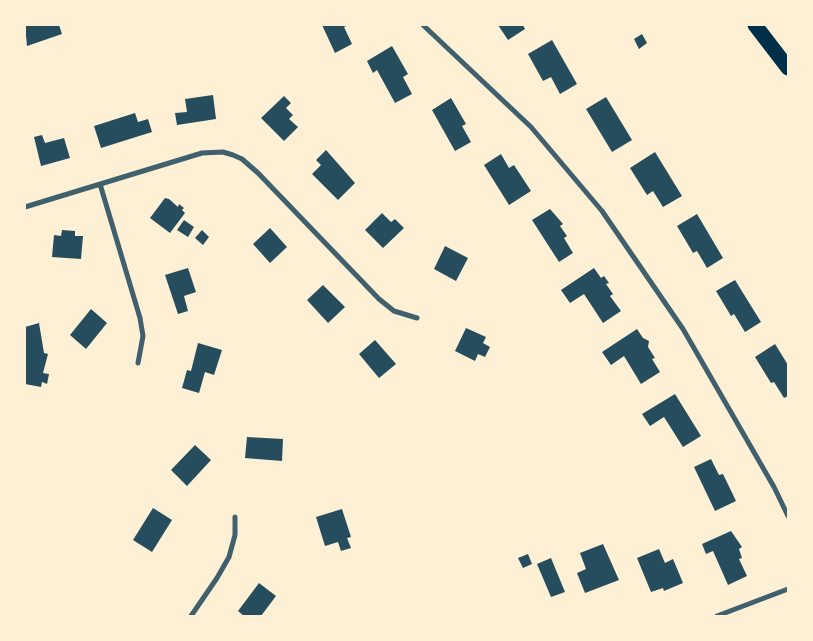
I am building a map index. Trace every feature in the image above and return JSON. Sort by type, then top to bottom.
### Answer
[{"type":"highway","points":[[755,25],[788,68]]},
{"type":"street","points":[[423,25],[532,127],[602,211],[653,282],[683,329],[774,487],[788,516]]},
{"type":"street","points":[[25,207],[202,154],[223,152],[233,155],[258,173],[380,299],[394,311],[417,318]]},
{"type":"street","points":[[100,184],[140,318],[143,336],[138,364]]},
{"type":"street","points":[[190,616],[218,578],[229,556],[235,535],[235,517]]},
{"type":"street","points":[[718,616],[788,589]]},
{"type":"building","points":[[25,25],[59,25],[62,34],[27,46]]},
{"type":"building","points":[[322,25],[349,25],[344,27],[352,44],[335,53]]},
{"type":"building","points":[[498,25],[523,25],[525,29],[508,40]]},
{"type":"building","points":[[642,34],[647,43],[639,49],[634,39]]},
{"type":"building","points":[[552,40],[577,84],[560,94],[551,77],[543,81],[528,54]]},
{"type":"building","points":[[392,46],[408,74],[403,77],[412,94],[395,103],[377,70],[373,73],[367,61]]},
{"type":"building","points":[[213,95],[216,119],[177,125],[175,113],[187,112],[185,99]]},
{"type":"building","points":[[284,96],[291,103],[286,108],[293,115],[289,119],[298,127],[284,141],[261,118]]},
{"type":"building","points":[[606,97],[632,140],[612,152],[586,109]]},
{"type":"building","points":[[451,98],[466,124],[462,126],[471,142],[455,151],[432,110]]},
{"type":"building","points":[[135,113],[138,122],[148,119],[152,132],[101,148],[94,126]]},
{"type":"building","points":[[42,135],[45,143],[64,138],[70,158],[41,166],[34,137]]},
{"type":"building","points":[[326,150],[355,183],[338,200],[312,174],[321,165],[316,160]]},
{"type":"building","points":[[655,152],[682,196],[663,207],[653,191],[647,195],[630,168]]},
{"type":"building","points":[[501,154],[509,168],[514,165],[531,191],[509,205],[484,165]]},
{"type":"building","points":[[165,198],[178,207],[179,204],[184,208],[182,210],[185,213],[170,233],[150,218]]},
{"type":"building","points":[[550,209],[563,224],[560,226],[567,236],[564,238],[573,253],[559,262],[532,220]]},
{"type":"building","points":[[382,213],[391,222],[395,219],[404,228],[383,248],[365,230]]},
{"type":"building","points":[[697,214],[723,258],[707,268],[697,251],[693,253],[677,226]]},
{"type":"building","points":[[184,220],[194,227],[188,237],[177,230]]},
{"type":"building","points":[[270,228],[287,247],[270,263],[253,244]]},
{"type":"building","points":[[62,230],[75,231],[75,236],[83,236],[81,259],[52,257],[54,235],[61,236]]},
{"type":"building","points":[[202,230],[209,237],[203,245],[195,238]]},
{"type":"building","points":[[445,246],[468,258],[456,281],[434,269]]},
{"type":"building","points":[[188,268],[196,292],[184,296],[188,311],[178,314],[165,275]]},
{"type":"building","points":[[594,268],[601,278],[604,276],[609,283],[606,284],[613,294],[610,296],[621,311],[603,323],[584,294],[570,303],[561,290]]},
{"type":"building","points":[[735,280],[761,322],[745,332],[734,314],[731,316],[716,291]]},
{"type":"building","points":[[323,285],[345,307],[328,323],[307,300]]},
{"type":"building","points":[[91,309],[107,323],[86,349],[70,335]]},
{"type":"building","points":[[39,323],[44,353],[48,354],[43,373],[49,374],[47,384],[42,382],[41,387],[25,384],[25,327]]},
{"type":"building","points":[[466,328],[486,337],[483,343],[490,347],[485,357],[478,354],[475,361],[455,351]]},
{"type":"building","points":[[637,329],[643,338],[649,341],[648,347],[655,358],[652,359],[660,372],[641,384],[624,356],[611,365],[602,352]]},
{"type":"building","points":[[375,340],[396,364],[379,378],[359,354]]},
{"type":"building","points":[[198,343],[222,350],[214,375],[205,372],[199,393],[182,388],[187,370],[191,371]]},
{"type":"building","points":[[775,344],[788,365],[788,396],[784,398],[774,382],[771,383],[755,357]]},
{"type":"building","points":[[675,394],[701,436],[683,447],[664,417],[650,426],[642,414]]},
{"type":"building","points":[[247,437],[283,439],[282,461],[245,458]]},
{"type":"building","points":[[195,445],[211,460],[187,486],[171,470]]},
{"type":"building","points":[[711,459],[719,475],[723,474],[736,501],[715,511],[694,467]]},
{"type":"building","points":[[153,508],[172,520],[152,552],[133,540]]},
{"type":"building","points":[[342,509],[351,537],[347,538],[351,548],[341,551],[338,542],[325,546],[316,517]]},
{"type":"building","points":[[731,531],[742,547],[739,549],[742,558],[739,559],[747,576],[728,585],[713,551],[706,554],[702,544]]},
{"type":"building","points":[[603,544],[619,580],[585,593],[577,573],[586,569],[580,553]]},
{"type":"building","points":[[659,549],[665,563],[673,559],[683,583],[664,591],[663,588],[651,592],[637,558]]},
{"type":"building","points":[[528,554],[532,564],[523,568],[518,558]]},
{"type":"building","points":[[551,558],[565,592],[551,597],[537,564]]},
{"type":"building","points":[[259,583],[276,596],[261,616],[244,616],[238,611]]}]
